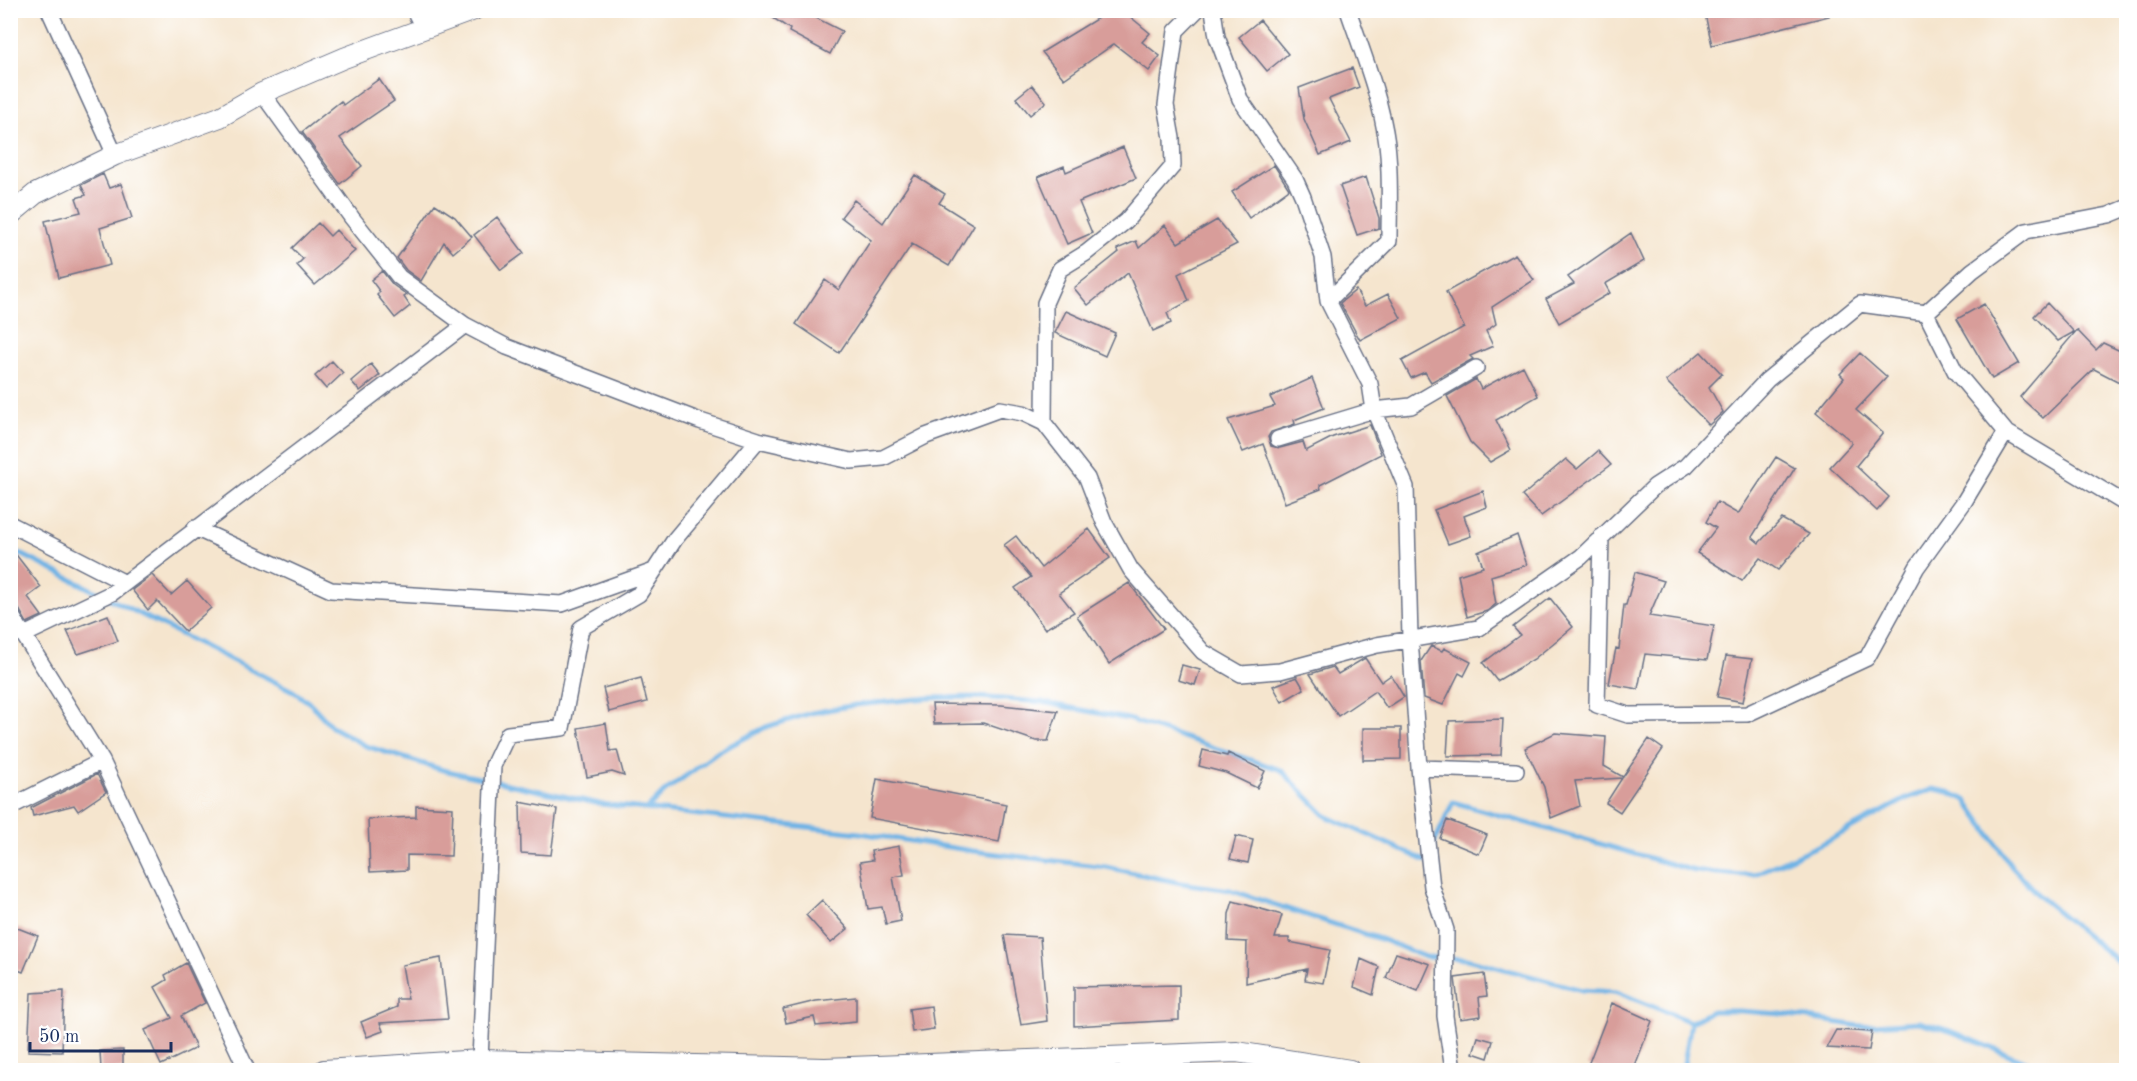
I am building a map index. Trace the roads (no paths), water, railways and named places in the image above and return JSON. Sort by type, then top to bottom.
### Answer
[{"type":"street","points":[[49,10],[116,155]]},
{"type":"street","points":[[414,10],[424,30]]},
{"type":"street","points":[[10,215],[35,194],[116,155],[220,117],[262,93],[344,58],[474,10]]},
{"type":"street","points":[[1044,423],[1045,303],[1060,269],[1086,254],[1126,221],[1173,166],[1172,138],[1166,105],[1176,32],[1197,10]]},
{"type":"street","points":[[1213,10],[1217,37],[1240,99],[1295,179],[1303,197],[1323,257],[1328,301],[1370,384],[1374,410],[1406,487],[1410,638],[1419,768],[1432,887],[1446,930],[1448,946],[1445,1016],[1453,1071]]},
{"type":"street","points":[[1328,301],[1389,241],[1390,175],[1387,142],[1375,88],[1348,10]]},
{"type":"street","points":[[262,93],[352,218],[399,277],[465,325],[507,347],[700,421],[758,440],[851,461],[883,458],[926,436],[1000,409],[1023,414],[1044,423],[1088,478],[1104,522],[1131,570],[1170,618],[1203,652],[1241,674],[1280,671],[1410,638],[1479,628],[1544,585],[1581,557],[1655,486],[1686,466],[1767,380],[1860,304],[1926,313]]},
{"type":"street","points":[[1926,313],[1972,271],[2026,231],[2109,215],[2127,208]]},
{"type":"street","points":[[1926,313],[1955,370],[2006,432],[2127,504]]},
{"type":"street","points":[[24,635],[117,588],[465,325]]},
{"type":"street","points":[[1278,439],[1374,410],[1411,406],[1476,368]]},
{"type":"street","points":[[1601,537],[1596,705],[1628,715],[1747,714],[1867,658],[1917,567],[1964,502],[2006,432]]},
{"type":"street","points":[[480,1059],[493,768],[508,734],[562,728],[581,628],[639,594],[651,572],[675,539],[758,440]]},
{"type":"street","points":[[10,524],[117,588]]},
{"type":"street","points":[[195,528],[332,590],[562,604],[651,572]]},
{"type":"street","points":[[10,613],[102,761],[247,1071]]},
{"type":"street","points":[[10,807],[102,761]]},
{"type":"street","points":[[1419,768],[1516,771]]},
{"type":"street","points":[[324,1071],[480,1059],[825,1068],[1237,1052],[1350,1071]]},
{"type":"waterway","points":[[10,553],[21,554],[293,691],[311,704],[332,727],[366,746],[443,770],[600,804],[860,833],[973,851],[1106,867],[1181,883],[1230,890],[1383,940],[1425,957],[1467,959],[1582,990],[1617,992],[1691,1022],[1712,1011],[1782,1014],[1859,1026],[1919,1022],[1950,1031],[2047,1070]]},
{"type":"waterway","points":[[647,809],[664,792],[718,752],[766,727],[811,713],[855,705],[928,698],[977,697],[1041,702],[1128,719],[1281,770],[1326,816],[1426,861]]},
{"type":"waterway","points":[[1432,848],[1453,802],[1695,871],[1755,874],[1822,844],[1908,798],[1933,789],[1949,792],[1966,800],[2012,867],[2041,898],[2126,968]]},
{"type":"waterway","points":[[1683,1070],[1691,1022]]}]
